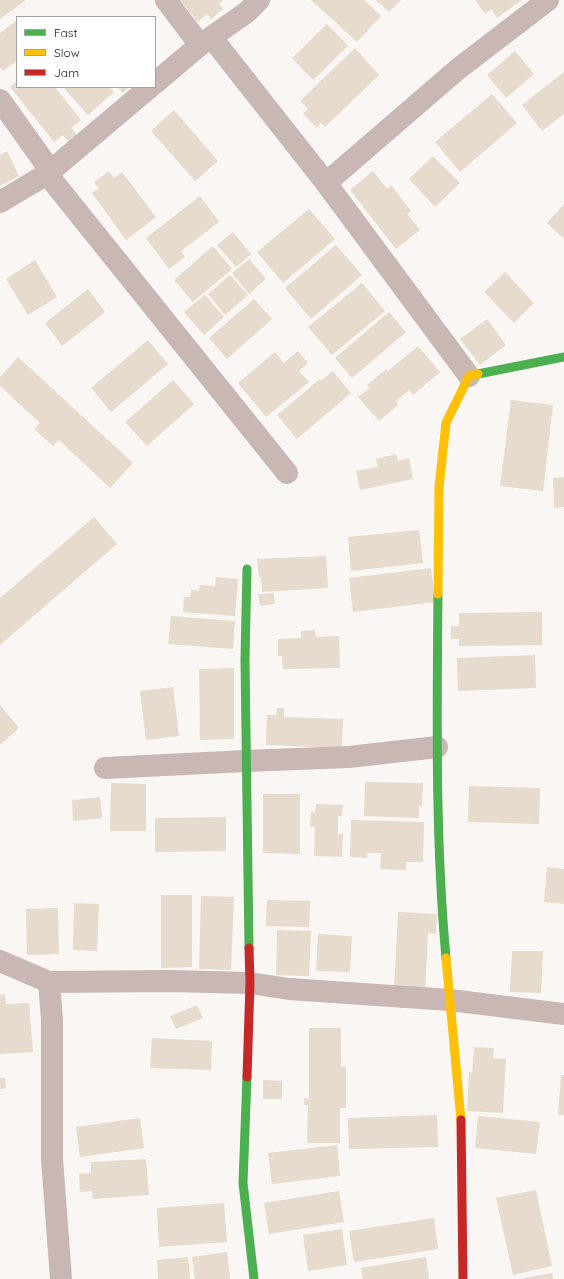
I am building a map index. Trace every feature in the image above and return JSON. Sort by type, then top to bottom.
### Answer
[{"type":"street","points":[[166,0],[206,42],[326,183],[469,376]]},
{"type":"street","points":[[156,82],[206,42],[247,12],[259,0]]},
{"type":"street","points":[[326,183],[458,68],[548,0]]},
{"type":"street","points":[[0,202],[48,172],[149,88]]},
{"type":"street","points":[[0,100],[48,172],[287,473]]},
{"type":"street","points":[[469,376],[564,358]]},
{"type":"street","points":[[464,1279],[461,1116],[441,902],[437,746],[439,487],[446,423],[469,376]]},
{"type":"street","points":[[248,569],[245,659],[250,983],[243,1183],[254,1279]]},
{"type":"street","points":[[105,768],[246,760],[349,757],[437,746]]},
{"type":"street","points":[[0,961],[49,982],[169,981],[250,983],[289,989],[450,1000],[564,1014]]},
{"type":"street","points":[[49,982],[52,1020],[52,1159],[61,1279]]},
{"type":"building","points":[[0,0],[26,0],[0,19]]},
{"type":"building","points":[[180,0],[223,0],[219,4],[223,9],[211,19],[207,14],[198,22]]},
{"type":"building","points":[[311,0],[364,0],[381,16],[357,42]]},
{"type":"building","points":[[376,0],[401,0],[389,12]]},
{"type":"building","points":[[475,0],[522,0],[497,18],[491,9],[485,14]]},
{"type":"building","points":[[16,21],[16,62],[3,71],[0,67],[0,33]]},
{"type":"building","points":[[327,24],[348,46],[313,80],[292,58]]},
{"type":"building","points":[[355,48],[379,75],[325,127],[321,123],[317,128],[303,114],[308,109],[300,101]]},
{"type":"building","points":[[515,51],[534,74],[506,98],[487,75]]},
{"type":"building","points":[[564,72],[564,114],[542,131],[522,105]]},
{"type":"building","points":[[16,82],[16,88],[56,88],[81,120],[71,128],[80,138],[71,145],[63,135],[54,142],[10,87]]},
{"type":"building","points":[[64,88],[110,88],[114,92],[88,115]]},
{"type":"building","points":[[118,88],[128,88],[123,93]]},
{"type":"building","points":[[492,94],[517,123],[460,172],[435,142]]},
{"type":"building","points":[[174,110],[218,161],[195,181],[151,131]]},
{"type":"building","points":[[7,151],[19,176],[0,186],[0,155]]},
{"type":"building","points":[[433,156],[460,183],[435,207],[409,179]]},
{"type":"building","points":[[109,171],[114,178],[122,172],[156,217],[126,240],[92,193],[99,188],[94,182]]},
{"type":"building","points":[[373,171],[387,189],[391,185],[411,211],[407,214],[420,230],[396,249],[350,190]]},
{"type":"building","points":[[200,196],[219,222],[181,251],[185,257],[169,269],[146,238]]},
{"type":"building","points":[[564,204],[564,239],[547,223]]},
{"type":"building","points":[[309,209],[335,239],[283,283],[257,252]]},
{"type":"building","points":[[233,232],[251,254],[236,267],[217,245]]},
{"type":"building","points":[[336,245],[362,275],[311,319],[285,288]]},
{"type":"building","points":[[213,246],[232,269],[193,302],[174,280]]},
{"type":"building","points":[[249,259],[266,279],[249,294],[232,273]]},
{"type":"building","points":[[35,260],[57,297],[28,315],[6,279]]},
{"type":"building","points":[[505,272],[534,303],[514,323],[484,292]]},
{"type":"building","points":[[230,275],[248,295],[225,315],[208,294]]},
{"type":"building","points":[[362,283],[385,311],[332,355],[308,327]]},
{"type":"building","points":[[88,289],[105,312],[62,346],[45,323]]},
{"type":"building","points":[[205,295],[224,317],[204,335],[184,312]]},
{"type":"building","points":[[254,299],[272,319],[227,359],[209,338]]},
{"type":"building","points":[[389,312],[406,332],[352,378],[335,358]]},
{"type":"building","points":[[487,319],[506,345],[480,365],[460,339]]},
{"type":"building","points":[[148,340],[168,364],[111,412],[91,388]]},
{"type":"building","points":[[418,346],[440,372],[413,395],[409,390],[396,401],[398,405],[379,421],[358,397],[370,388],[367,385],[386,369],[388,371]]},
{"type":"building","points":[[298,351],[308,363],[299,371],[309,382],[266,417],[238,383],[275,352],[284,363]]},
{"type":"building","points":[[18,357],[133,463],[110,488],[59,440],[53,446],[34,429],[40,423],[0,386],[0,377]]},
{"type":"building","points":[[333,371],[351,393],[297,439],[277,415],[320,379],[321,381]]},
{"type":"building","points":[[173,380],[194,404],[147,446],[125,422]]},
{"type":"building","points":[[511,400],[553,405],[543,491],[500,486]]},
{"type":"building","points":[[396,454],[398,461],[409,458],[413,479],[360,490],[356,471],[378,467],[376,459]]},
{"type":"building","points":[[564,477],[564,507],[554,508],[553,478]]},
{"type":"building","points":[[94,517],[117,544],[0,645],[0,598]]},
{"type":"building","points":[[419,530],[423,563],[351,571],[348,537]]},
{"type":"building","points":[[326,556],[328,588],[262,592],[261,577],[259,577],[257,559]]},
{"type":"building","points":[[431,568],[435,602],[353,612],[349,578]]},
{"type":"building","points":[[216,577],[238,579],[235,616],[183,612],[184,597],[190,597],[191,590],[199,591],[200,585],[215,586]]},
{"type":"building","points":[[274,593],[275,604],[260,606],[258,594]]},
{"type":"building","points":[[542,612],[542,645],[459,646],[459,639],[451,639],[451,626],[459,626],[459,613]]},
{"type":"building","points":[[171,616],[235,621],[233,649],[168,644]]},
{"type":"building","points":[[315,630],[316,637],[339,636],[340,668],[283,669],[282,656],[278,656],[278,639],[301,638],[301,631]]},
{"type":"building","points":[[535,655],[536,688],[458,691],[457,658]]},
{"type":"building","points":[[234,668],[234,739],[200,740],[199,669]]},
{"type":"building","points":[[173,687],[179,736],[146,740],[140,691]]},
{"type":"building","points":[[0,705],[19,728],[0,745]]},
{"type":"building","points":[[277,708],[284,708],[284,717],[343,719],[342,748],[266,745],[267,715],[276,715]]},
{"type":"building","points":[[365,782],[423,783],[422,806],[419,806],[419,818],[364,816]]},
{"type":"building","points":[[111,783],[146,784],[146,831],[110,831]]},
{"type":"building","points":[[469,786],[540,788],[539,824],[468,822]]},
{"type":"building","points":[[263,794],[300,794],[300,854],[263,853]]},
{"type":"building","points":[[100,797],[102,818],[73,821],[72,800]]},
{"type":"building","points":[[316,804],[343,805],[342,817],[338,816],[338,834],[343,834],[342,857],[314,856],[315,827],[310,827],[311,812],[315,813]]},
{"type":"building","points":[[226,817],[226,851],[155,852],[155,818]]},
{"type":"building","points":[[351,820],[424,822],[423,862],[406,862],[406,870],[380,869],[381,853],[367,853],[367,858],[350,857]]},
{"type":"building","points":[[547,867],[564,869],[564,904],[544,902]]},
{"type":"building","points":[[161,895],[192,895],[192,967],[161,968]]},
{"type":"building","points":[[201,896],[234,897],[231,970],[199,969]]},
{"type":"building","points":[[267,900],[310,901],[309,927],[266,926]]},
{"type":"building","points":[[74,903],[99,904],[97,951],[73,950]]},
{"type":"building","points":[[58,908],[59,954],[27,955],[26,909]]},
{"type":"building","points":[[398,912],[437,914],[436,934],[428,933],[425,993],[394,991]]},
{"type":"building","points":[[277,930],[311,931],[309,976],[276,975]]},
{"type":"building","points":[[318,934],[352,936],[350,972],[316,971]]},
{"type":"building","points":[[512,951],[543,951],[541,993],[510,992]]},
{"type":"building","points":[[5,994],[6,1004],[29,1003],[33,1052],[0,1054],[0,995]]},
{"type":"building","points":[[197,1005],[203,1018],[176,1029],[170,1016]]},
{"type":"building","points":[[309,1028],[341,1028],[341,1067],[346,1067],[346,1108],[340,1108],[340,1143],[307,1143],[308,1105],[304,1105],[304,1098],[309,1099]]},
{"type":"building","points":[[152,1038],[212,1041],[211,1070],[150,1068]]},
{"type":"building","points":[[474,1047],[494,1048],[493,1058],[506,1059],[503,1113],[467,1111],[469,1072],[472,1073]]},
{"type":"building","points":[[561,1075],[564,1075],[564,1115],[558,1115]]},
{"type":"building","points":[[0,1078],[5,1078],[6,1088],[0,1089]]},
{"type":"building","points":[[263,1080],[282,1081],[282,1099],[263,1099]]},
{"type":"building","points":[[437,1115],[438,1147],[349,1149],[348,1118]]},
{"type":"building","points":[[478,1116],[540,1122],[536,1154],[475,1148]]},
{"type":"building","points":[[140,1118],[144,1148],[80,1157],[76,1127]]},
{"type":"building","points":[[337,1145],[340,1176],[272,1184],[268,1153]]},
{"type":"building","points":[[146,1159],[149,1195],[93,1199],[92,1191],[80,1192],[79,1174],[91,1173],[91,1162]]},
{"type":"building","points":[[536,1190],[552,1266],[513,1275],[496,1198]]},
{"type":"building","points":[[339,1191],[344,1222],[269,1234],[264,1203]]},
{"type":"building","points":[[224,1203],[227,1242],[159,1247],[157,1208]]},
{"type":"building","points":[[434,1218],[438,1249],[354,1262],[349,1231]]},
{"type":"building","points":[[342,1229],[347,1265],[308,1271],[303,1235]]},
{"type":"building","points":[[227,1252],[230,1279],[195,1279],[192,1257]]},
{"type":"building","points":[[188,1257],[190,1279],[158,1279],[157,1260]]},
{"type":"building","points":[[426,1257],[429,1279],[363,1279],[361,1268]]},
{"type":"building","points":[[552,1273],[553,1279],[524,1279],[524,1278]]},
{"type":"traffic: fast","points":[[478,374],[564,357]]},
{"type":"traffic: fast","points":[[247,569],[245,659],[249,948]]},
{"type":"traffic: fast","points":[[438,594],[438,822],[442,913],[446,958]]},
{"type":"traffic: fast","points":[[247,1077],[243,1183],[254,1279]]},
{"type":"traffic: slow","points":[[438,594],[439,487],[446,423],[469,376],[478,374]]},
{"type":"traffic: slow","points":[[446,958],[461,1120]]},
{"type":"traffic: jam","points":[[247,1077],[250,983],[249,948]]},
{"type":"traffic: jam","points":[[461,1120],[463,1279]]}]
